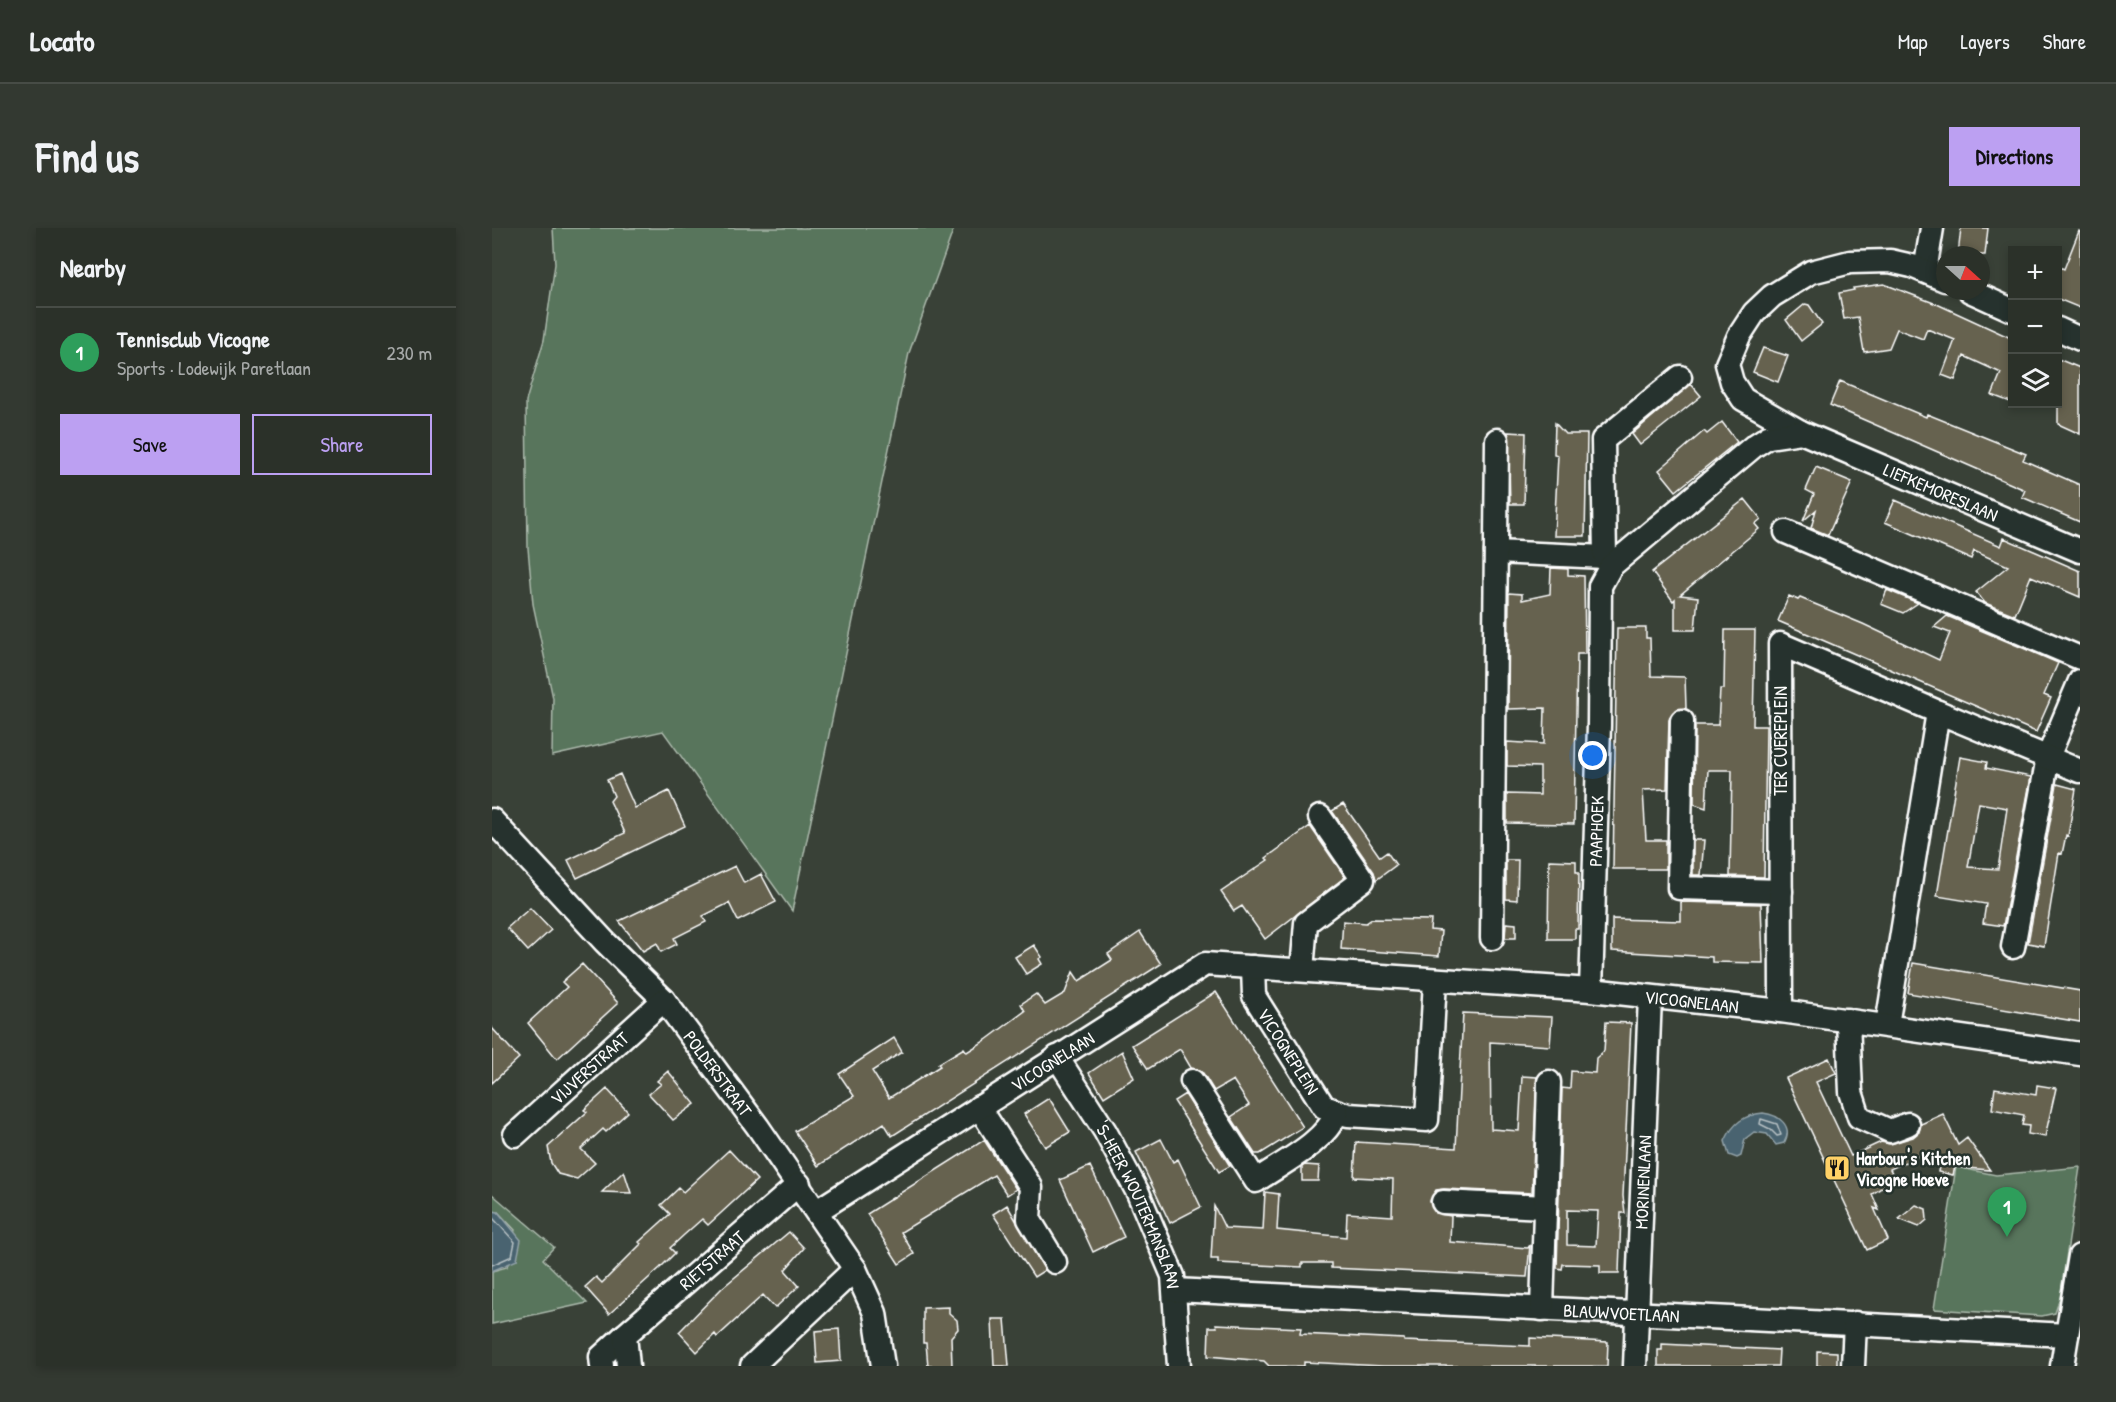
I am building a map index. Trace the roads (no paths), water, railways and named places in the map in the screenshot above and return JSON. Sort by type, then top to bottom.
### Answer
[{"type":"street","points":[[1932,228],[1935,276]]},
{"type":"street","name":"LIEFKEMORESLAAN","points":[[1935,276],[1890,261],[1869,260],[1830,266],[1810,272],[1792,282],[1754,313],[1739,336],[1727,364],[1732,382],[1743,399],[1801,432],[2080,550]]},
{"type":"street","points":[[1990,300],[2008,308]]},
{"type":"street","points":[[2062,331],[2080,339]]},
{"type":"street","name":"PAAPHOEK","points":[[1591,990],[1599,725],[1600,586],[1608,562],[1603,440],[1680,377]]},
{"type":"street","name":"PAAPHOEK","points":[[1608,562],[1761,441],[1785,432],[1801,432]]},
{"type":"street","points":[[1492,938],[1497,440]]},
{"type":"street","points":[[1786,532],[2080,658]]},
{"type":"street","points":[[1496,552],[1608,562]]},
{"type":"street","name":"TER CUEREPLEIN","points":[[1781,1011],[1780,644],[2080,771]]},
{"type":"street","points":[[2013,946],[2048,757],[2080,681]]},
{"type":"street","points":[[1887,1025],[1938,712]]},
{"type":"street","points":[[1682,722],[1679,888],[1781,891]]},
{"type":"street","points":[[1302,970],[1306,923],[1363,880],[1320,817]]},
{"type":"street","name":"POLDERSTRAAT","points":[[492,820],[606,942],[664,1000],[799,1184],[855,1269],[875,1313],[883,1366]]},
{"type":"street","name":"VICOGNELAAN","points":[[818,1211],[1205,963],[1435,981],[1591,990],[1781,1011],[2080,1054]]},
{"type":"street","name":"VICOGNEPLEIN","points":[[1253,967],[1254,996],[1324,1107],[1337,1113]]},
{"type":"street","points":[[1192,1080],[1256,1181],[1322,1136],[1332,1125],[1337,1113],[1427,1120],[1435,981]]},
{"type":"street","name":"MORINENLAAN","points":[[1635,1366],[1650,997]]},
{"type":"street","name":"VIJVERSTRAAT","points":[[515,1135],[664,1000]]},
{"type":"street","points":[[1848,1020],[1851,1092],[1859,1117],[1890,1131],[1908,1124]]},
{"type":"street","name":"'S-HEER WOUTERMANSLAAN","points":[[1057,1057],[1105,1131],[1138,1193],[1173,1276],[1179,1366]]},
{"type":"street","points":[[1542,1309],[1549,1082]]},
{"type":"street","points":[[979,1107],[1031,1187],[1029,1219],[1055,1262]]},
{"type":"street","name":"RIETSTRAAT","points":[[602,1366],[601,1357],[799,1184]]},
{"type":"street","points":[[1443,1202],[1545,1207]]},
{"type":"street","points":[[2062,1366],[2080,1256]]},
{"type":"street","points":[[752,1366],[855,1269]]},
{"type":"street","name":"BLAUWVOETLAAN","points":[[1175,1290],[2067,1335]]},
{"type":"street","points":[[1853,1366],[1855,1323]]},
{"type":"street","points":[[625,1335],[628,1366]]},
{"type":"water","points":[[1763,1113],[1783,1122],[1787,1131],[1784,1143],[1776,1145],[1767,1134],[1754,1132],[1745,1139],[1741,1156],[1737,1158],[1729,1155],[1725,1141],[1732,1129],[1745,1118]]},
{"type":"water","points":[[492,1211],[498,1212],[521,1240],[517,1260],[492,1271]]},
{"type":"place","name":"Harbour's Kitchen Vicogne Hoeve","points":[[1837,1168]]},
{"type":"place","name":"Tennisclub Vicogne","points":[[2007,1237]]}]
